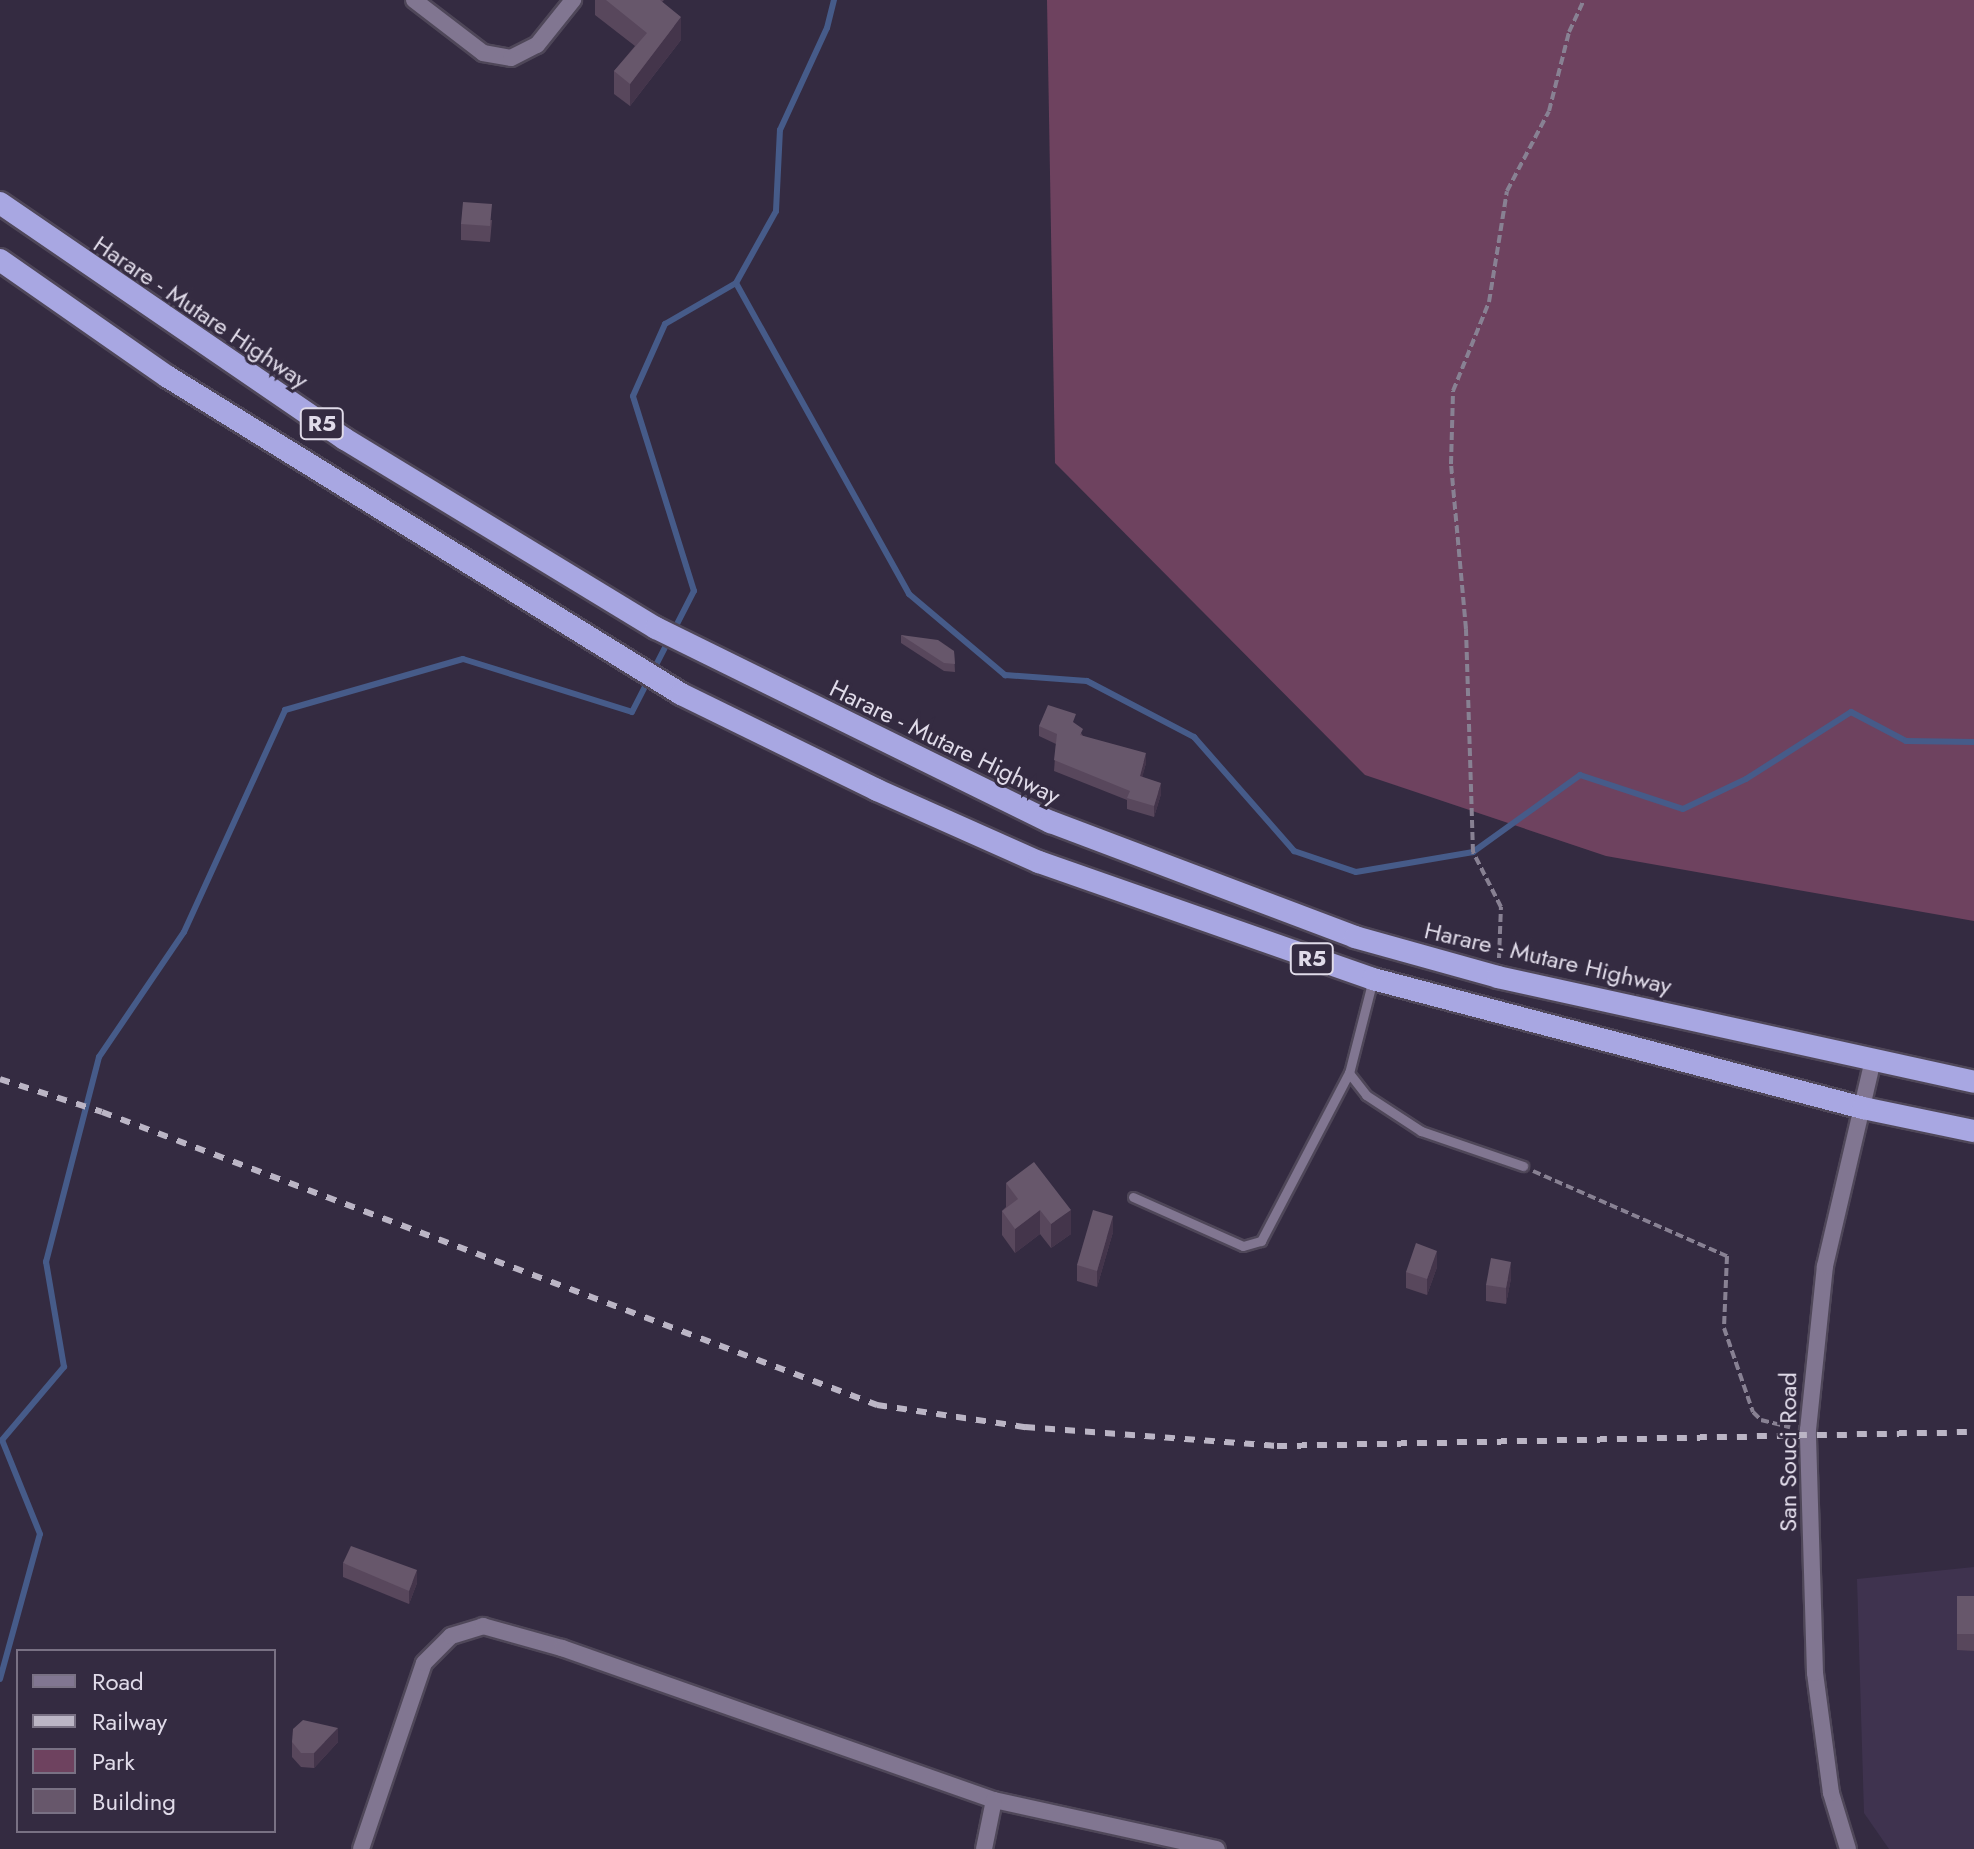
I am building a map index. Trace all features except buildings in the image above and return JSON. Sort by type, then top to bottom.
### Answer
[{"type":"highway","name":"Harare - Mutare Highway","points":[[0,203],[345,439],[656,628],[705,655],[1051,822],[1273,909],[1498,977],[1974,1082]]},
{"type":"highway","name":"R5","points":[[0,260],[168,377],[681,694],[1039,862],[1373,979],[1863,1108],[1974,1131]]},
{"type":"street","points":[[414,0],[483,53],[498,58],[527,53],[573,0]]},
{"type":"street","name":"San Souci Road","points":[[1843,1848],[1831,1793],[1815,1673],[1808,1430],[1825,1266],[1873,1059]]},
{"type":"street","points":[[361,1849],[424,1663],[451,1636],[483,1626],[562,1648],[994,1800],[1217,1849]]},
{"type":"street","points":[[984,1849],[994,1800]]},
{"type":"lane","points":[[1133,1197],[1243,1246],[1261,1241],[1349,1073],[1373,979]]},
{"type":"lane","points":[[1349,1073],[1375,1104],[1421,1131],[1523,1166]]},
{"type":"path","points":[[1498,977],[1501,907],[1473,852],[1466,629],[1451,464],[1453,391],[1489,302],[1507,191],[1549,111],[1569,32],[1584,0]]},
{"type":"path","points":[[1523,1166],[1591,1201],[1727,1256],[1724,1328],[1753,1412],[1761,1420],[1808,1430]]},
{"type":"shaded area","points":[[1974,1567],[1974,1849],[1889,1849],[1864,1813],[1857,1579]]},
{"type":"green space","points":[[1047,0],[1974,0],[1974,921],[1606,856],[1365,775],[1055,463]]},
{"type":"waterway","points":[[0,1679],[40,1534],[2,1440],[64,1367],[46,1262],[99,1057],[184,932],[285,710],[463,659],[632,712],[694,591],[633,396],[665,324],[736,283],[776,211],[780,130],[827,28],[834,0]]},
{"type":"waterway","points":[[736,283],[909,594],[1005,675],[1087,681],[1194,737],[1294,851],[1356,872],[1473,852],[1580,775],[1683,809],[1746,779],[1851,712],[1906,741],[1974,742]]},
{"type":"railway","points":[[0,1079],[102,1112],[877,1405],[1025,1427],[1277,1446],[1974,1432]]}]
